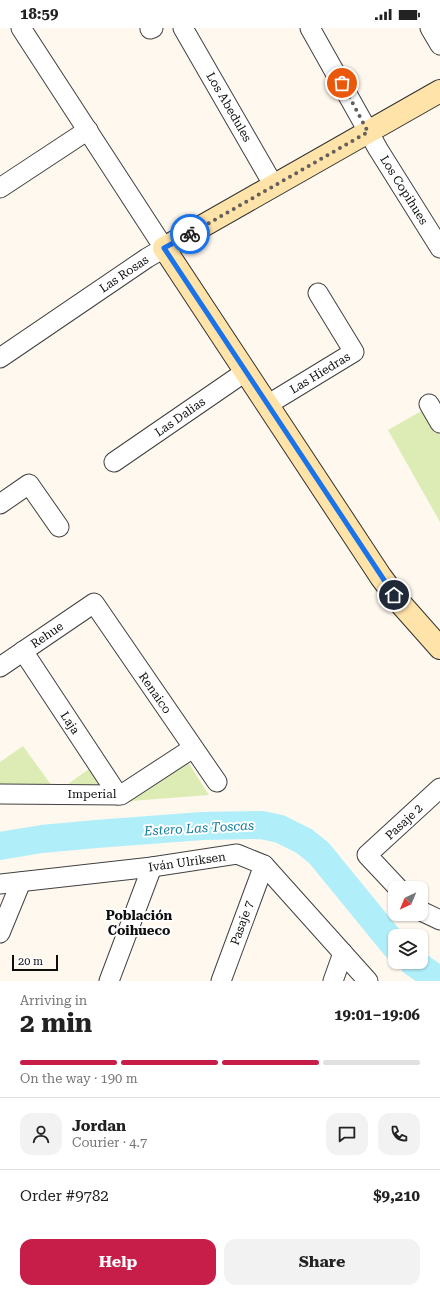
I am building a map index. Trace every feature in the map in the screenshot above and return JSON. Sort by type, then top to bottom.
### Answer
[{"type":"main road","name":"Las Rosas","points":[[164,248],[440,91]]},
{"type":"main road","points":[[164,248],[381,577],[401,604],[440,648]]},
{"type":"street","points":[[21,28],[164,248]]},
{"type":"street","name":"Los Abedules","points":[[183,28],[274,186]]},
{"type":"street","name":"Los Copihues","points":[[310,28],[368,132],[440,248]]},
{"type":"street","points":[[430,28],[440,45]]},
{"type":"street","points":[[0,188],[88,130]]},
{"type":"street","name":"Las Rosas","points":[[0,358],[164,248]]},
{"type":"street","name":"Las Hiedras","points":[[267,404],[354,352],[318,293]]},
{"type":"street","name":"Las Dalias","points":[[114,462],[245,372]]},
{"type":"street","points":[[429,404],[440,423]]},
{"type":"street","points":[[0,504],[29,484],[59,527]]},
{"type":"street","name":"Rehue","points":[[0,667],[94,603]]},
{"type":"street","name":"Renaico","points":[[94,603],[217,782]]},
{"type":"street","name":"Laja","points":[[23,651],[118,795]]},
{"type":"street","name":"Imperial","points":[[0,794],[121,795],[193,748]]},
{"type":"street","name":"Pasaje 2","points":[[391,881],[367,855],[440,788]]},
{"type":"street","name":"Iván Ulriksen","points":[[0,884],[152,867],[237,854],[264,865],[368,981]]},
{"type":"street","name":"Pasaje 7","points":[[221,981],[264,865]]},
{"type":"street","points":[[109,981],[152,867]]},
{"type":"street","points":[[0,933],[21,882]]},
{"type":"street","points":[[428,914],[440,920]]},
{"type":"street","points":[[333,981],[344,953]]},
{"type":"green space","points":[[425,409],[440,435],[440,522],[388,430]]},
{"type":"green space","points":[[23,746],[52,786],[0,787],[0,762]]},
{"type":"green space","points":[[186,759],[209,795],[118,802]]},
{"type":"green space","points":[[89,769],[100,785],[65,786]]},
{"type":"waterway","name":"Estero Las Toscas","points":[[0,846],[42,839],[202,826],[262,825],[280,829],[304,841],[319,853],[388,937]]},
{"type":"waterway","name":"Estero Las Toscas","points":[[423,969],[440,981]]},
{"type":"way so far","points":[[190,234],[368,132],[342,83]]},
{"type":"district","name":"Población Coihueco","points":[[139,922]]},
{"type":"route","points":[[190,234],[164,248],[394,595]]}]
